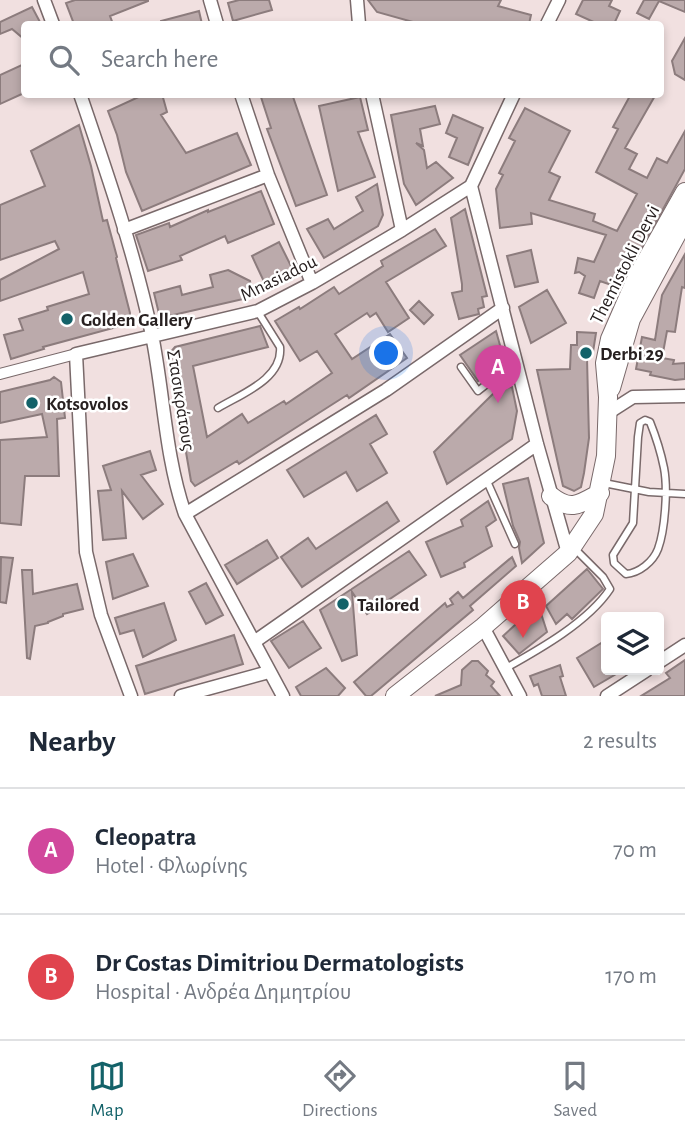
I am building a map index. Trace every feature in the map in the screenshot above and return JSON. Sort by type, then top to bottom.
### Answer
[{"type":"main road","name":"Themistokli Dervi","points":[[400,694],[483,627],[570,550],[594,514],[606,456],[608,405],[605,363],[610,339],[637,277],[685,192]]},
{"type":"main road","name":"Themistokli Dervi","points":[[608,405],[631,320],[685,219]]},
{"type":"main road","points":[[551,496],[561,504],[569,506],[580,503],[601,488]]},
{"type":"street","points":[[44,0],[52,21]]},
{"type":"street","points":[[210,0],[216,21]]},
{"type":"street","points":[[357,0],[359,21]]},
{"type":"street","points":[[548,21],[559,0]]},
{"type":"street","name":"Στασικράτους","points":[[81,98],[124,230],[152,335],[177,489],[186,513],[283,696]]},
{"type":"street","points":[[242,98],[268,175],[312,283]]},
{"type":"street","points":[[373,98],[402,230]]},
{"type":"street","points":[[512,98],[471,186],[551,496],[570,550]]},
{"type":"street","points":[[124,230],[268,175]]},
{"type":"street","name":"Mnasiadou","points":[[0,374],[258,311],[312,283],[471,186]]},
{"type":"street","points":[[186,513],[386,390],[503,307]]},
{"type":"street","points":[[76,354],[86,552],[101,615],[131,696]]},
{"type":"street","points":[[608,405],[633,397],[685,396]]},
{"type":"street","points":[[254,642],[537,444]]},
{"type":"street","points":[[483,627],[520,696]]},
{"type":"street","points":[[664,659],[685,645]]},
{"type":"street","points":[[181,696],[269,672]]},
{"type":"street","points":[[607,696],[639,675]]},
{"type":"lane","points":[[218,408],[266,379],[276,368],[281,354],[280,347],[258,311]]},
{"type":"lane","points":[[461,367],[478,391],[516,361]]},
{"type":"lane","points":[[645,420],[650,422],[665,470],[666,492],[658,551],[636,573],[626,575],[614,564],[613,555],[633,523],[640,423],[645,420]]},
{"type":"lane","points":[[486,479],[515,544]]},
{"type":"lane","points":[[601,488],[685,494]]},
{"type":"lane","points":[[506,668],[565,632],[591,611],[610,589],[603,577],[570,550]]},
{"type":"building","points":[[75,0],[148,0],[110,16],[112,21],[73,21],[66,3]]},
{"type":"building","points":[[239,0],[269,0],[272,10],[233,21],[228,3]]},
{"type":"building","points":[[368,0],[501,0],[498,6],[531,15],[530,21],[409,21],[377,12]]},
{"type":"building","points":[[583,0],[612,0],[609,6],[620,11],[615,21],[591,21],[576,14]]},
{"type":"building","points":[[644,0],[685,0],[685,12],[659,1],[649,19],[637,13]]},
{"type":"building","points":[[32,7],[39,21],[21,21],[21,36],[12,29],[0,34],[0,22]]},
{"type":"building","points":[[199,11],[201,21],[161,21]]},
{"type":"building","points":[[685,38],[685,80],[675,74],[672,61]]},
{"type":"building","points":[[21,65],[21,94],[0,104],[0,75]]},
{"type":"building","points":[[136,98],[163,98],[167,112],[161,115],[186,153],[237,133],[251,165],[142,211],[126,172],[108,111]]},
{"type":"building","points":[[261,98],[293,98],[327,195],[296,206],[267,129],[271,128]]},
{"type":"building","points":[[360,98],[368,130],[358,132],[375,177],[338,191],[319,106]]},
{"type":"building","points":[[629,98],[654,98],[625,148],[637,154],[629,169],[647,178],[657,158],[667,163],[685,131],[685,169],[620,288],[600,281],[594,298],[579,293],[585,276],[579,272],[575,273],[578,258],[594,262],[606,235],[531,213],[532,224],[500,228],[496,189],[503,175],[499,173],[515,141],[509,138],[525,108],[570,131],[549,172],[560,177],[549,200],[595,214],[593,221],[617,231],[637,194],[596,172],[618,129],[613,127]]},
{"type":"building","points":[[435,106],[440,124],[420,129],[423,146],[416,143],[424,150],[427,168],[436,162],[453,178],[416,205],[404,184],[391,115]]},
{"type":"building","points":[[453,115],[483,128],[468,165],[449,157],[457,138],[446,133]]},
{"type":"building","points":[[79,125],[103,221],[107,220],[117,257],[130,313],[128,324],[43,347],[44,349],[11,359],[4,335],[23,330],[19,319],[89,294],[83,272],[0,301],[0,280],[59,249],[55,241],[0,260],[0,205],[45,186],[31,151]]},
{"type":"building","points":[[377,184],[383,215],[378,226],[324,258],[307,229],[328,219],[334,229],[363,211],[356,197]]},
{"type":"building","points":[[261,191],[274,224],[228,243],[225,236],[180,256],[182,260],[148,271],[136,235],[169,223],[170,227]]},
{"type":"building","points":[[465,209],[487,296],[482,297],[484,307],[478,309],[479,314],[459,319],[452,293],[462,291],[462,284],[451,218]]},
{"type":"building","points":[[435,229],[446,246],[386,282],[409,318],[388,332],[376,313],[370,317],[367,313],[335,334],[352,359],[390,334],[407,358],[349,398],[347,395],[239,464],[237,461],[195,486],[191,481],[169,354],[175,347],[260,326],[268,347],[193,366],[207,437],[242,414],[248,423],[284,401],[286,404],[332,373],[317,351],[300,361],[275,321],[334,287],[339,294],[383,266],[381,261]]},
{"type":"building","points":[[279,242],[294,272],[266,286],[252,256]]},
{"type":"building","points":[[531,250],[538,282],[515,287],[507,256]]},
{"type":"building","points":[[685,254],[685,288],[682,287],[675,332],[667,331],[662,358],[674,360],[673,364],[685,363],[685,379],[675,380],[636,369],[642,337],[655,340],[662,295]]},
{"type":"building","points":[[228,270],[250,281],[252,297],[160,318],[154,293],[180,286],[182,295],[213,287],[210,275]]},
{"type":"building","points":[[547,290],[566,323],[531,343],[519,307]]},
{"type":"building","points":[[419,301],[433,315],[424,324],[410,310]]},
{"type":"building","points":[[496,331],[505,363],[478,381],[460,355]]},
{"type":"building","points":[[577,332],[596,333],[591,358],[587,358],[589,438],[581,487],[574,491],[563,486],[537,370],[570,369],[571,345],[577,345]]},
{"type":"building","points":[[54,377],[61,382],[65,418],[57,419],[59,476],[25,476],[21,525],[0,523],[0,440],[47,437],[42,414],[0,423],[0,392]]},
{"type":"building","points":[[512,387],[517,411],[512,439],[447,484],[434,452],[499,388]]},
{"type":"building","points":[[376,415],[387,434],[370,444],[387,473],[357,491],[346,472],[304,497],[287,470]]},
{"type":"building","points":[[150,451],[156,470],[141,475],[163,504],[143,519],[122,491],[126,538],[103,540],[98,491],[111,490],[103,466]]},
{"type":"building","points":[[528,478],[544,543],[522,563],[520,542],[513,526],[503,484]]},
{"type":"building","points":[[488,501],[496,520],[486,527],[492,546],[464,563],[465,567],[441,577],[426,542],[463,526],[461,520]]},
{"type":"building","points":[[387,502],[399,521],[302,587],[281,557],[308,538],[316,549]]},
{"type":"building","points":[[267,540],[278,558],[237,584],[225,565]]},
{"type":"building","points":[[409,551],[426,575],[367,614],[352,592],[357,655],[342,661],[320,610]]},
{"type":"building","points":[[133,554],[148,586],[113,599],[106,562]]},
{"type":"building","points":[[1,557],[13,558],[6,603],[0,602]]},
{"type":"building","points":[[512,557],[516,566],[470,606],[473,610],[371,696],[366,696],[354,682],[445,603],[447,607],[453,604],[450,599],[458,592],[463,598]]},
{"type":"building","points":[[587,569],[603,589],[572,619],[567,614],[556,624],[546,606]]},
{"type":"building","points":[[22,570],[32,570],[33,594],[77,584],[83,609],[35,626],[30,659],[27,658]]},
{"type":"building","points":[[206,583],[223,615],[206,624],[189,592]]},
{"type":"building","points":[[164,603],[176,640],[143,657],[134,630],[120,634],[115,618]]},
{"type":"building","points":[[538,604],[547,632],[519,654],[503,636]]},
{"type":"building","points":[[303,621],[321,648],[289,668],[271,641]]},
{"type":"building","points":[[234,635],[243,664],[145,694],[136,666]]},
{"type":"building","points":[[601,643],[601,675],[614,675],[594,687],[577,658]]},
{"type":"building","points":[[685,660],[685,696],[641,696],[670,678],[666,673]]},
{"type":"building","points":[[472,661],[478,661],[488,671],[486,675],[494,682],[491,686],[500,696],[435,696],[461,685],[462,670]]},
{"type":"building","points":[[560,665],[563,676],[560,677],[566,696],[542,696],[538,684],[534,686],[530,676]]},
{"type":"building","points":[[326,668],[345,688],[338,696],[301,696],[296,687]]},
{"type":"place","name":"Golden Gallery","points":[[67,319]]},
{"type":"place","name":"Derbi 29","points":[[586,353]]},
{"type":"place","name":"Kotsovolos","points":[[32,403]]},
{"type":"place","name":"Cleopatra","points":[[498,403]]},
{"type":"place","name":"Tailored","points":[[343,604]]},
{"type":"place","name":"Dr Costas Dimitriou Dermatologists","points":[[523,638]]}]
